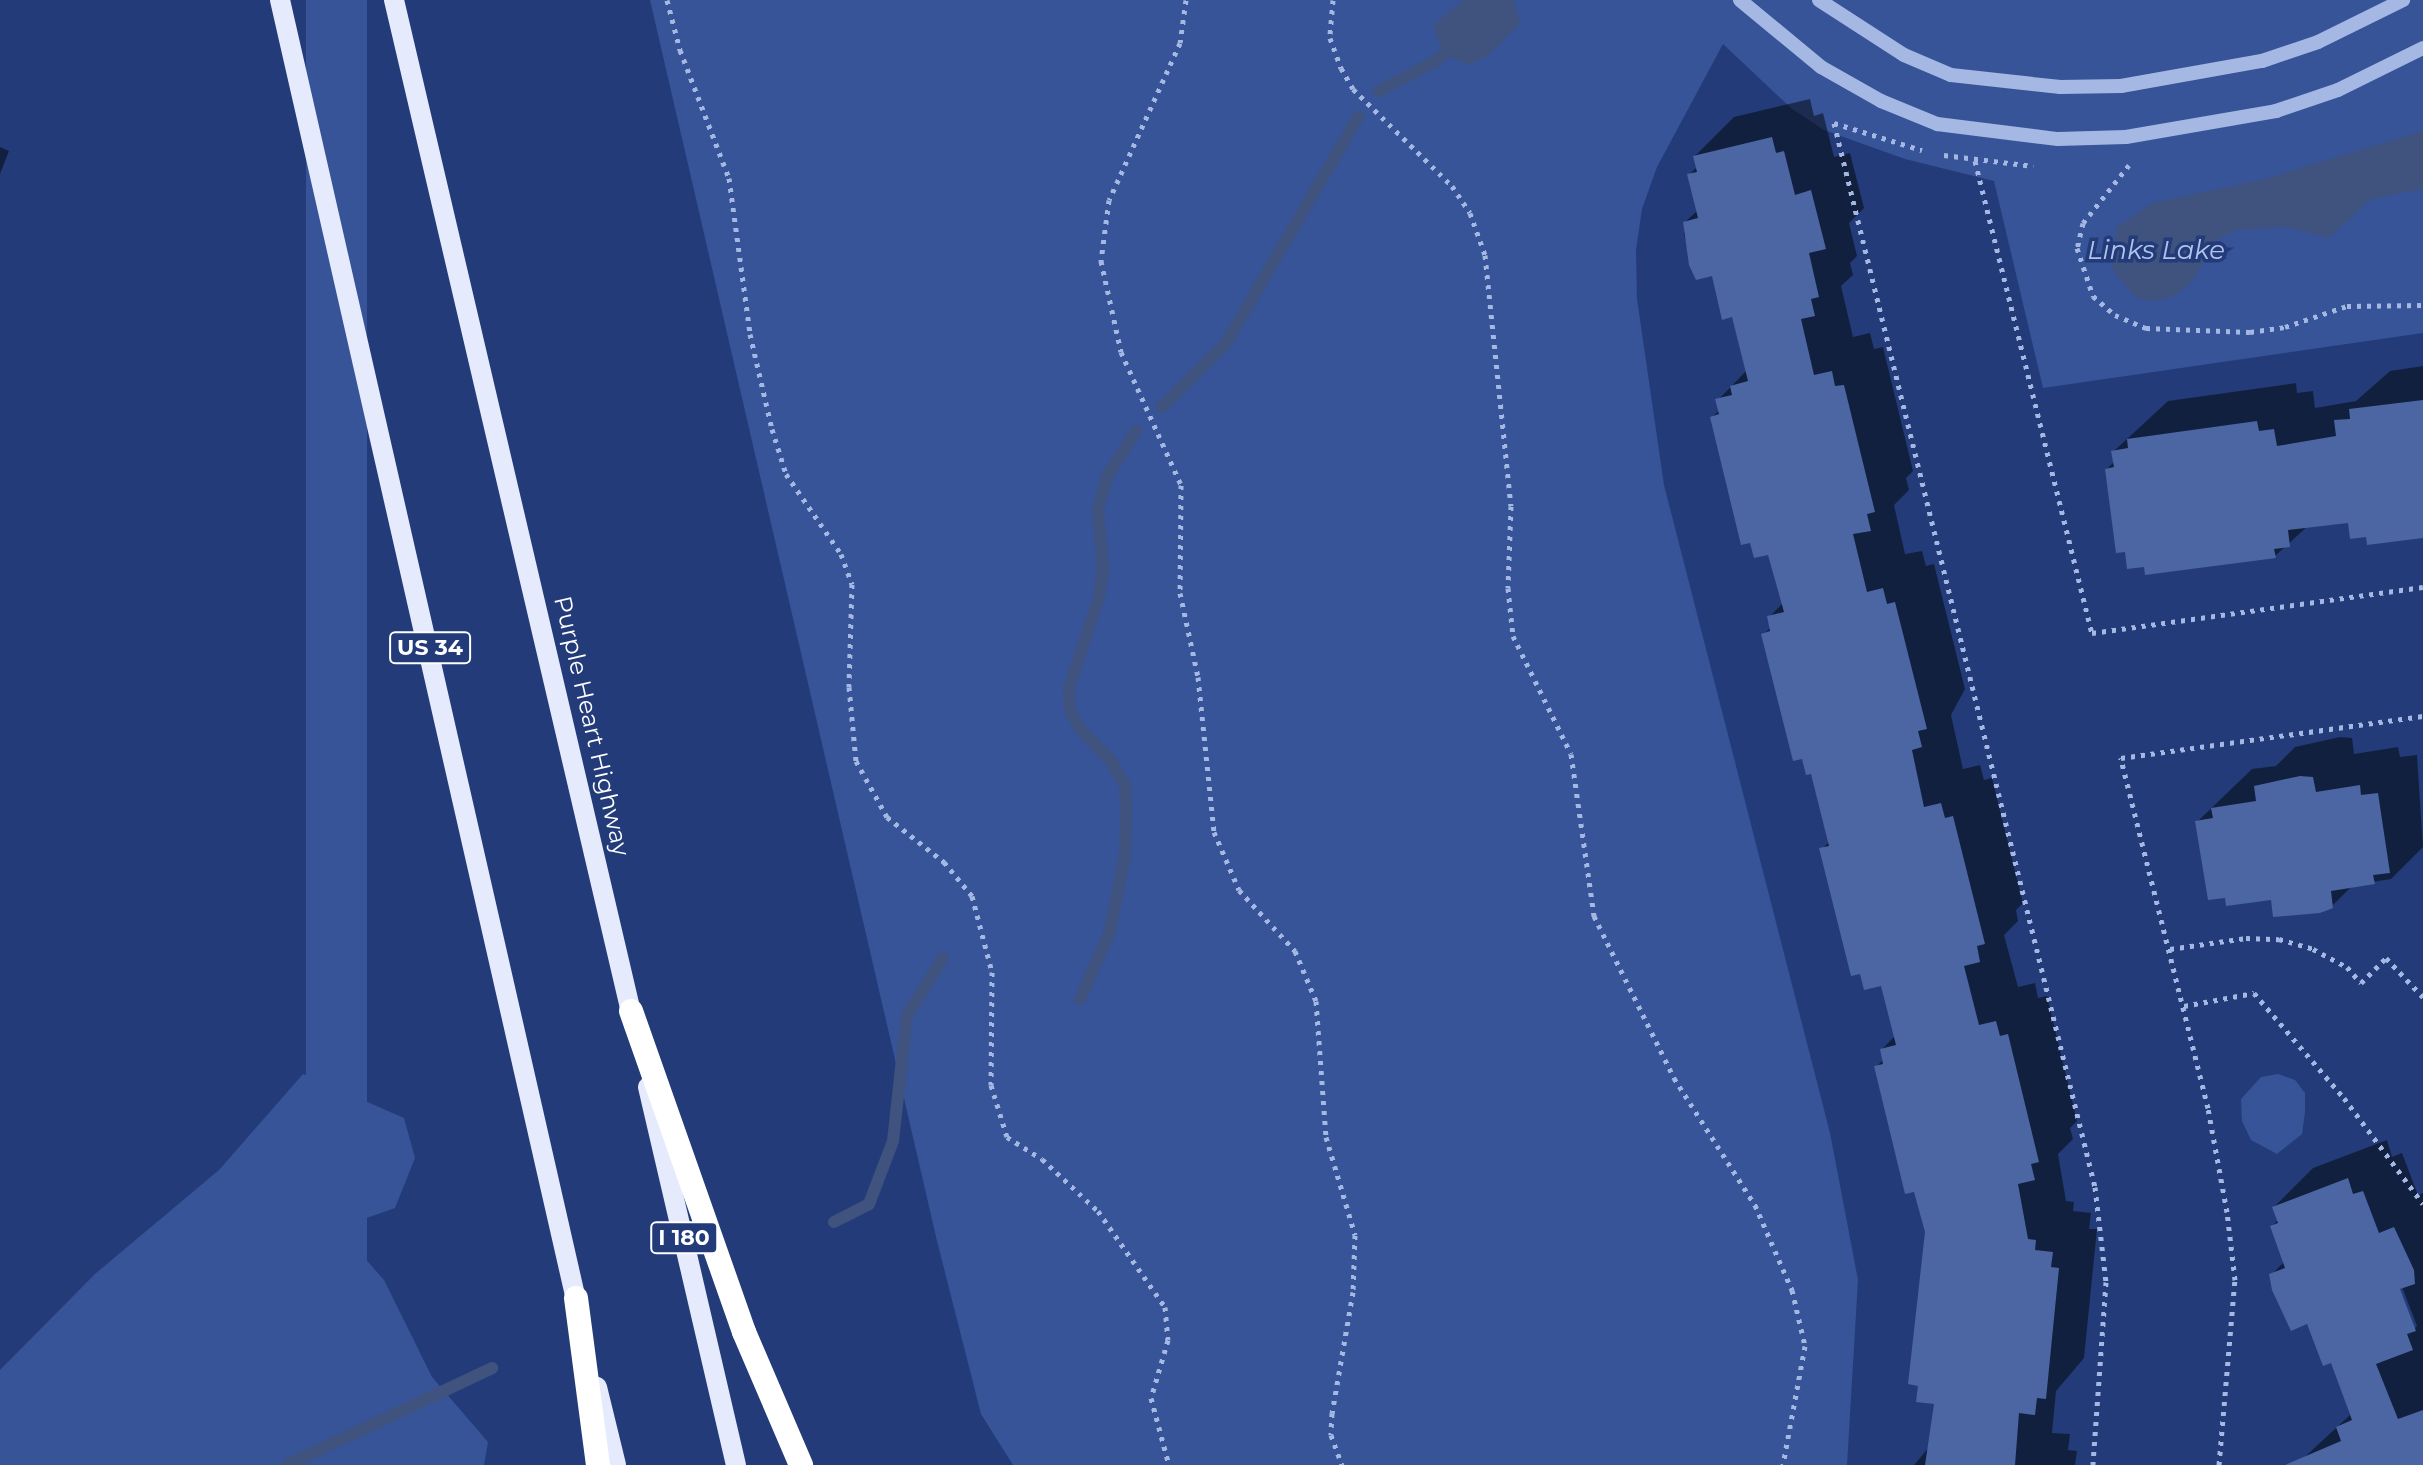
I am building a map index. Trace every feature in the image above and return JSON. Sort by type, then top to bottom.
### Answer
[{"type":"highway","points":[[631,1011],[744,1332],[801,1465]]},
{"type":"highway","points":[[576,1298],[598,1465]]},
{"type":"main road","name":"US 34","points":[[280,0],[576,1298]]},
{"type":"main road","name":"Purple Heart Highway","points":[[394,0],[736,1465]]},
{"type":"main road","points":[[576,1298],[616,1465]]},
{"type":"lane","points":[[1740,0],[1821,67],[1881,101],[1937,124],[2058,139],[2126,137],[2276,111],[2338,90],[2423,48]]},
{"type":"lane","points":[[1819,0],[1904,55],[1951,75],[2060,87],[2121,86],[2262,61],[2318,42],[2403,0]]},
{"type":"path","points":[[667,0],[680,50],[729,178],[750,334],[781,459],[803,504],[841,554],[852,584],[849,687],[856,761],[887,817],[944,862],[972,896],[992,972],[991,1085],[1007,1137],[1042,1159],[1098,1211],[1165,1307],[1168,1340],[1151,1398],[1169,1465]]},
{"type":"path","points":[[1186,0],[1180,43],[1109,200],[1101,261],[1121,352],[1181,485],[1180,593],[1198,677],[1214,832],[1239,890],[1295,951],[1316,1001],[1326,1137],[1355,1235],[1353,1292],[1332,1413],[1331,1435],[1342,1465]]},
{"type":"path","points":[[1333,0],[1330,38],[1353,89],[1452,186],[1470,213],[1485,255],[1511,506],[1508,588],[1513,636],[1571,754],[1594,916],[1674,1078],[1755,1205],[1792,1290],[1805,1346],[1783,1465]]},
{"type":"path","points":[[2093,1465],[2106,1282],[2095,1187],[1834,123],[1975,161],[2092,633],[2423,587]]},
{"type":"path","points":[[2129,165],[2083,223],[2077,248],[2093,296],[2115,315],[2146,328],[2250,332],[2285,327],[2347,306],[2423,305]]},
{"type":"path","points":[[2219,1465],[2235,1280],[2208,1108],[2121,758],[2423,716]]},
{"type":"path","points":[[2170,949],[2246,938],[2279,939],[2313,949],[2347,967],[2361,983],[2386,958],[2423,997]]},
{"type":"path","points":[[2184,1006],[2254,993],[2344,1098],[2423,1204]]},
{"type":"shaded area","points":[[306,0],[367,0],[367,1465],[306,1465]]},
{"type":"shaded area","points":[[650,0],[2423,0],[2423,333],[2043,388],[1994,181],[1905,159],[1824,130],[1791,108],[1723,44],[1657,167],[1642,209],[1636,250],[1637,299],[1664,485],[1830,1133],[1858,1280],[1847,1465],[1013,1465],[981,1414],[937,1241]]},
{"type":"shaded area","points":[[303,1074],[404,1118],[415,1158],[395,1208],[338,1228],[384,1280],[432,1377],[488,1442],[484,1465],[0,1465],[0,1370],[95,1274],[219,1170]]},
{"type":"shaded area","points":[[2278,1074],[2295,1080],[2305,1093],[2305,1112],[2302,1134],[2277,1154],[2251,1140],[2242,1121],[2241,1099],[2261,1077]]},
{"type":"water","points":[[1463,0],[1513,0],[1520,23],[1489,55],[1469,65],[1443,54],[1433,25]]},
{"type":"water","name":"Links Lake","points":[[2423,131],[2423,189],[2371,199],[2329,238],[2287,227],[2236,230],[2218,239],[2189,285],[2175,296],[2156,301],[2136,298],[2112,269],[2117,227],[2152,203],[2265,179]]},
{"type":"building","points":[[1772,137],[1776,153],[1784,151],[1795,195],[1811,190],[1826,249],[1809,253],[1819,297],[1811,299],[1815,316],[1801,319],[1814,375],[1832,371],[1835,386],[1844,385],[1875,512],[1867,514],[1871,531],[1853,534],[1867,592],[1883,588],[1887,604],[1895,602],[1927,729],[1918,731],[1922,747],[1912,750],[1924,807],[1941,803],[1945,818],[1953,816],[1985,944],[1977,946],[1980,962],[1964,966],[1979,1025],[1996,1021],[2000,1036],[2008,1034],[2039,1162],[2031,1164],[2035,1180],[2018,1184],[2028,1239],[2036,1240],[2035,1250],[2053,1252],[2051,1267],[2059,1268],[2046,1399],[2037,1398],[2035,1415],[2019,1413],[2015,1465],[1925,1465],[1934,1404],[1916,1402],[1918,1386],[1908,1384],[1925,1232],[1914,1192],[1905,1194],[1874,1066],[1883,1064],[1880,1049],[1896,1045],[1881,986],[1864,990],[1860,974],[1851,976],[1819,848],[1829,846],[1811,774],[1806,775],[1802,759],[1793,761],[1761,634],[1770,631],[1767,616],[1784,612],[1768,555],[1754,558],[1750,543],[1741,545],[1710,417],[1719,414],[1715,399],[1732,395],[1730,386],[1748,381],[1732,317],[1722,320],[1712,276],[1696,280],[1689,265],[1683,222],[1698,218],[1687,174],[1697,172],[1693,156]]},
{"type":"building","points":[[2423,400],[2423,538],[2367,545],[2366,537],[2350,539],[2348,523],[2288,530],[2290,547],[2274,549],[2276,558],[2145,575],[2144,567],[2127,569],[2125,552],[2116,553],[2105,469],[2114,467],[2111,451],[2128,448],[2127,439],[2257,421],[2259,431],[2274,429],[2277,446],[2336,436],[2334,420],[2350,419],[2349,409]]},
{"type":"building","points":[[2300,776],[2313,777],[2316,792],[2360,785],[2361,795],[2378,793],[2390,873],[2373,875],[2375,884],[2331,891],[2333,908],[2320,913],[2273,917],[2271,900],[2226,906],[2225,898],[2208,900],[2195,821],[2213,818],[2211,808],[2256,801],[2254,786]]},
{"type":"building","points":[[2348,1178],[2353,1194],[2363,1191],[2379,1233],[2394,1227],[2414,1270],[2415,1284],[2400,1289],[2416,1331],[2407,1334],[2413,1350],[2376,1364],[2398,1419],[2423,1410],[2423,1465],[2285,1465],[2341,1441],[2336,1427],[2352,1420],[2331,1363],[2323,1366],[2307,1324],[2291,1331],[2272,1290],[2269,1274],[2285,1268],[2270,1226],[2278,1223],[2272,1207]]},
{"type":"waterway","points":[[1379,91],[1436,61],[1453,45]]},
{"type":"waterway","points":[[1162,407],[1226,343],[1358,117]]},
{"type":"waterway","points":[[1080,999],[1109,934],[1125,856],[1126,811],[1125,785],[1111,761],[1080,729],[1070,710],[1069,688],[1099,597],[1103,570],[1098,509],[1108,475],[1136,431]]},
{"type":"waterway","points":[[834,1222],[869,1204],[893,1141],[907,1015],[943,958]]},
{"type":"waterway","points":[[287,1465],[492,1368]]}]
